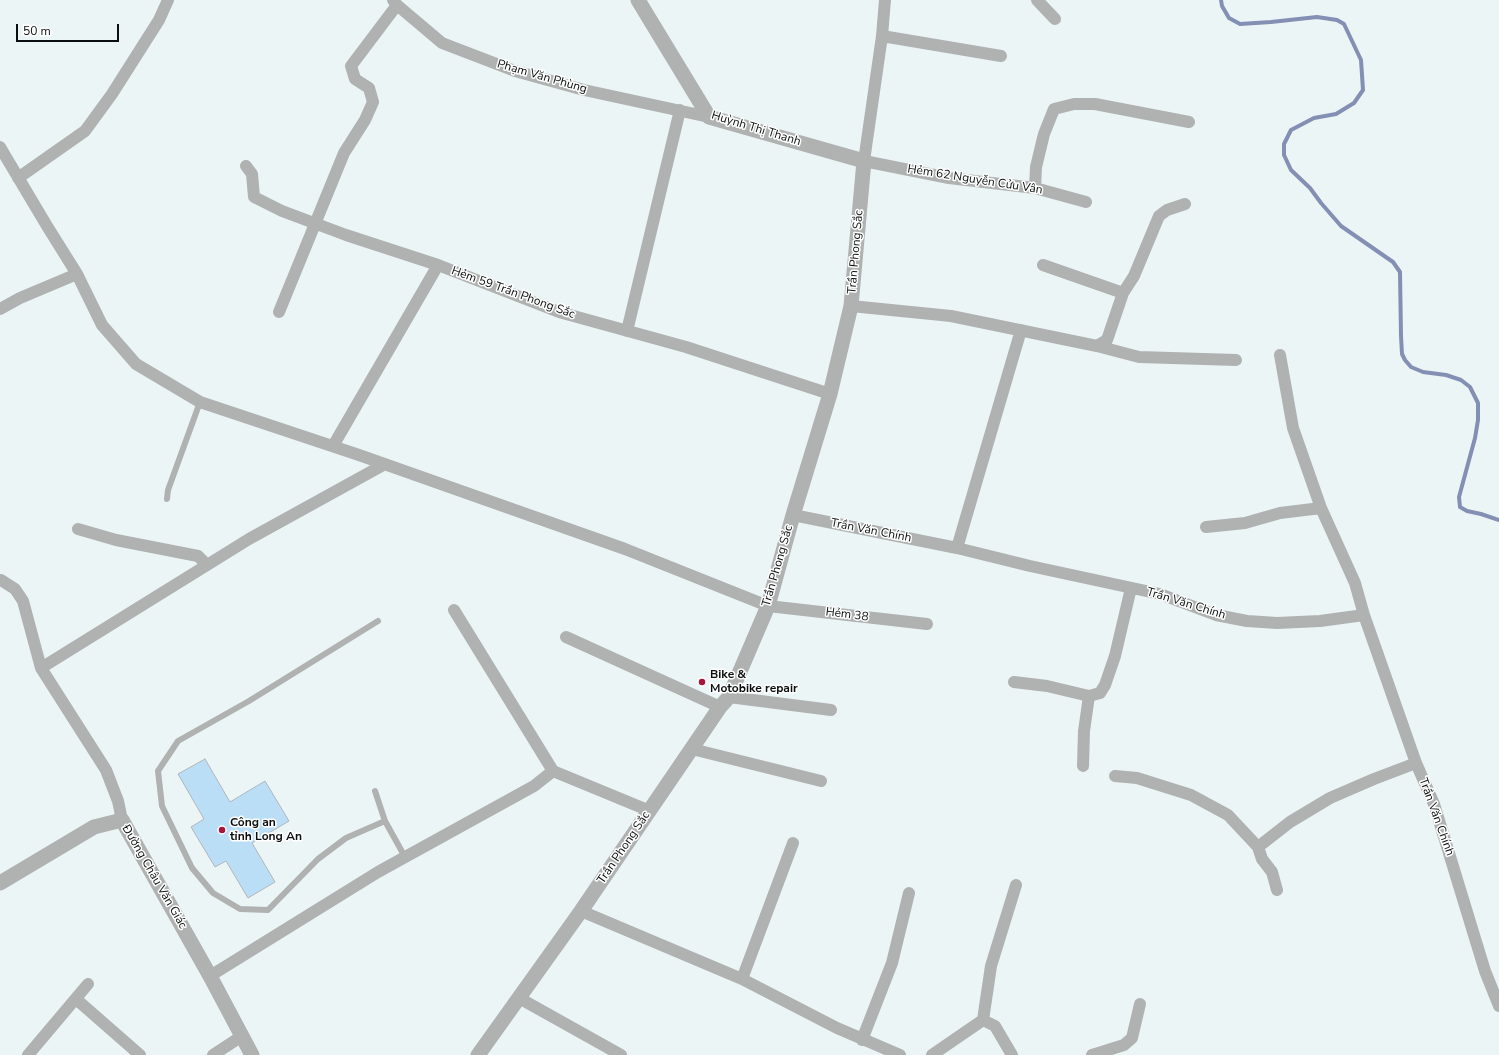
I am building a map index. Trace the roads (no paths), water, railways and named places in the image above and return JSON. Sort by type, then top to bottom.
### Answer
[{"type":"street","points":[[18,178],[85,131],[112,94],[159,20],[168,0]]},
{"type":"street","name":"Huỳnh Thị Thanh","points":[[638,0],[709,117],[864,161]]},
{"type":"street","points":[[1037,0],[1055,19]]},
{"type":"street","name":"Trần Phong Sắc","points":[[478,1055],[581,911],[724,702],[768,606],[793,515],[830,394],[851,306],[864,161],[882,36],[884,1]]},
{"type":"street","points":[[278,312],[344,153],[365,120],[373,102],[368,88],[355,79],[351,66],[395,3]]},
{"type":"street","name":"Phạm Văn Phùng","points":[[395,3],[442,42],[515,71],[584,90],[709,117]]},
{"type":"street","points":[[882,36],[1001,56]]},
{"type":"street","points":[[1035,188],[1038,160],[1044,134],[1054,109],[1074,104],[1095,104],[1189,122]]},
{"type":"street","points":[[627,331],[680,110]]},
{"type":"street","name":"Hẻm 38","points":[[0,147],[77,274],[102,325],[136,364],[200,402],[334,446],[625,549],[768,606],[927,624]]},
{"type":"street","name":"Hẻm 62 Nguyễn Cửu Vân","points":[[864,161],[949,178],[1035,188],[1086,202]]},
{"type":"street","name":"Hẻm 59 Trần Phong Sắc","points":[[246,166],[252,174],[254,197],[282,211],[438,265],[559,312],[686,347],[830,394]]},
{"type":"street","points":[[1097,346],[1107,340],[1123,293],[1134,276],[1160,216],[1167,210],[1185,204]]},
{"type":"street","points":[[334,446],[438,265]]},
{"type":"street","points":[[1043,265],[1123,293]]},
{"type":"street","points":[[0,309],[20,298],[77,274]]},
{"type":"street","points":[[851,306],[951,316],[1097,346],[1139,357],[1236,360]]},
{"type":"street","points":[[957,548],[1021,330]]},
{"type":"street","points":[[1280,355],[1293,428],[1321,508],[1355,583],[1364,615]]},
{"type":"street","points":[[41,668],[249,539],[385,464]]},
{"type":"street","points":[[1206,527],[1245,522],[1280,513],[1321,508]]},
{"type":"street","name":"Trần Văn Chính","points":[[793,515],[957,548],[1030,566],[1160,594],[1216,615],[1247,621],[1277,624],[1320,621],[1364,615],[1416,764],[1434,804],[1485,971],[1499,1006]]},
{"type":"street","points":[[78,529],[123,541],[198,556],[207,565]]},
{"type":"street","points":[[0,580],[15,589],[23,601],[41,668],[106,770],[118,800],[122,820]]},
{"type":"street","points":[[1014,682],[1047,686],[1089,696],[1100,693],[1105,685],[1115,656],[1132,588]]},
{"type":"street","points":[[454,610],[553,770],[650,811]]},
{"type":"street","points":[[566,637],[724,702],[831,710]]},
{"type":"street","points":[[1083,766],[1084,731],[1089,696]]},
{"type":"street","points":[[692,749],[821,781]]},
{"type":"street","points":[[1258,847],[1290,822],[1330,798],[1374,779],[1416,764]]},
{"type":"street","points":[[210,976],[378,872],[534,786],[553,770]]},
{"type":"street","points":[[1115,776],[1137,778],[1191,795],[1228,815],[1258,847],[1262,859],[1272,872],[1277,890]]},
{"type":"street","name":"Đường Châu Văn Giác","points":[[0,883],[94,827],[122,820],[210,976],[252,1055]]},
{"type":"street","points":[[742,979],[793,843]]},
{"type":"street","points":[[932,1055],[983,1020],[991,966],[1016,885]]},
{"type":"street","points":[[862,1040],[892,963],[909,893]]},
{"type":"street","points":[[581,911],[742,979],[862,1040],[900,1055]]},
{"type":"street","points":[[28,1055],[88,984]]},
{"type":"street","points":[[519,998],[621,1055]]},
{"type":"street","points":[[76,999],[140,1055]]},
{"type":"street","points":[[1092,1055],[1124,1045],[1132,1038],[1140,1004]]},
{"type":"street","points":[[983,1020],[995,1026],[1012,1055]]},
{"type":"street","points":[[213,1055],[242,1036]]},
{"type":"lane","points":[[167,499],[168,490],[200,402]]},
{"type":"lane","points":[[378,621],[249,701],[178,742],[158,771],[162,806],[192,868],[212,893],[240,909],[268,910],[318,859],[346,838],[385,820]]},
{"type":"lane","points":[[375,791],[385,820],[405,857]]},
{"type":"waterway","points":[[1221,0],[1222,6],[1229,18],[1240,24],[1317,17],[1337,20],[1344,24],[1361,60],[1363,90],[1354,103],[1336,114],[1314,118],[1291,130],[1284,144],[1284,155],[1291,170],[1310,188],[1341,226],[1393,262],[1400,272],[1402,354],[1405,360],[1411,367],[1423,372],[1446,375],[1461,380],[1470,387],[1478,403],[1478,420],[1475,438],[1459,497],[1460,507],[1467,511],[1499,520]]},
{"type":"place","name":"Bike & Motobike repair","points":[[702,682]]},
{"type":"place","name":"Công an tỉnh Long An","points":[[222,830]]}]
